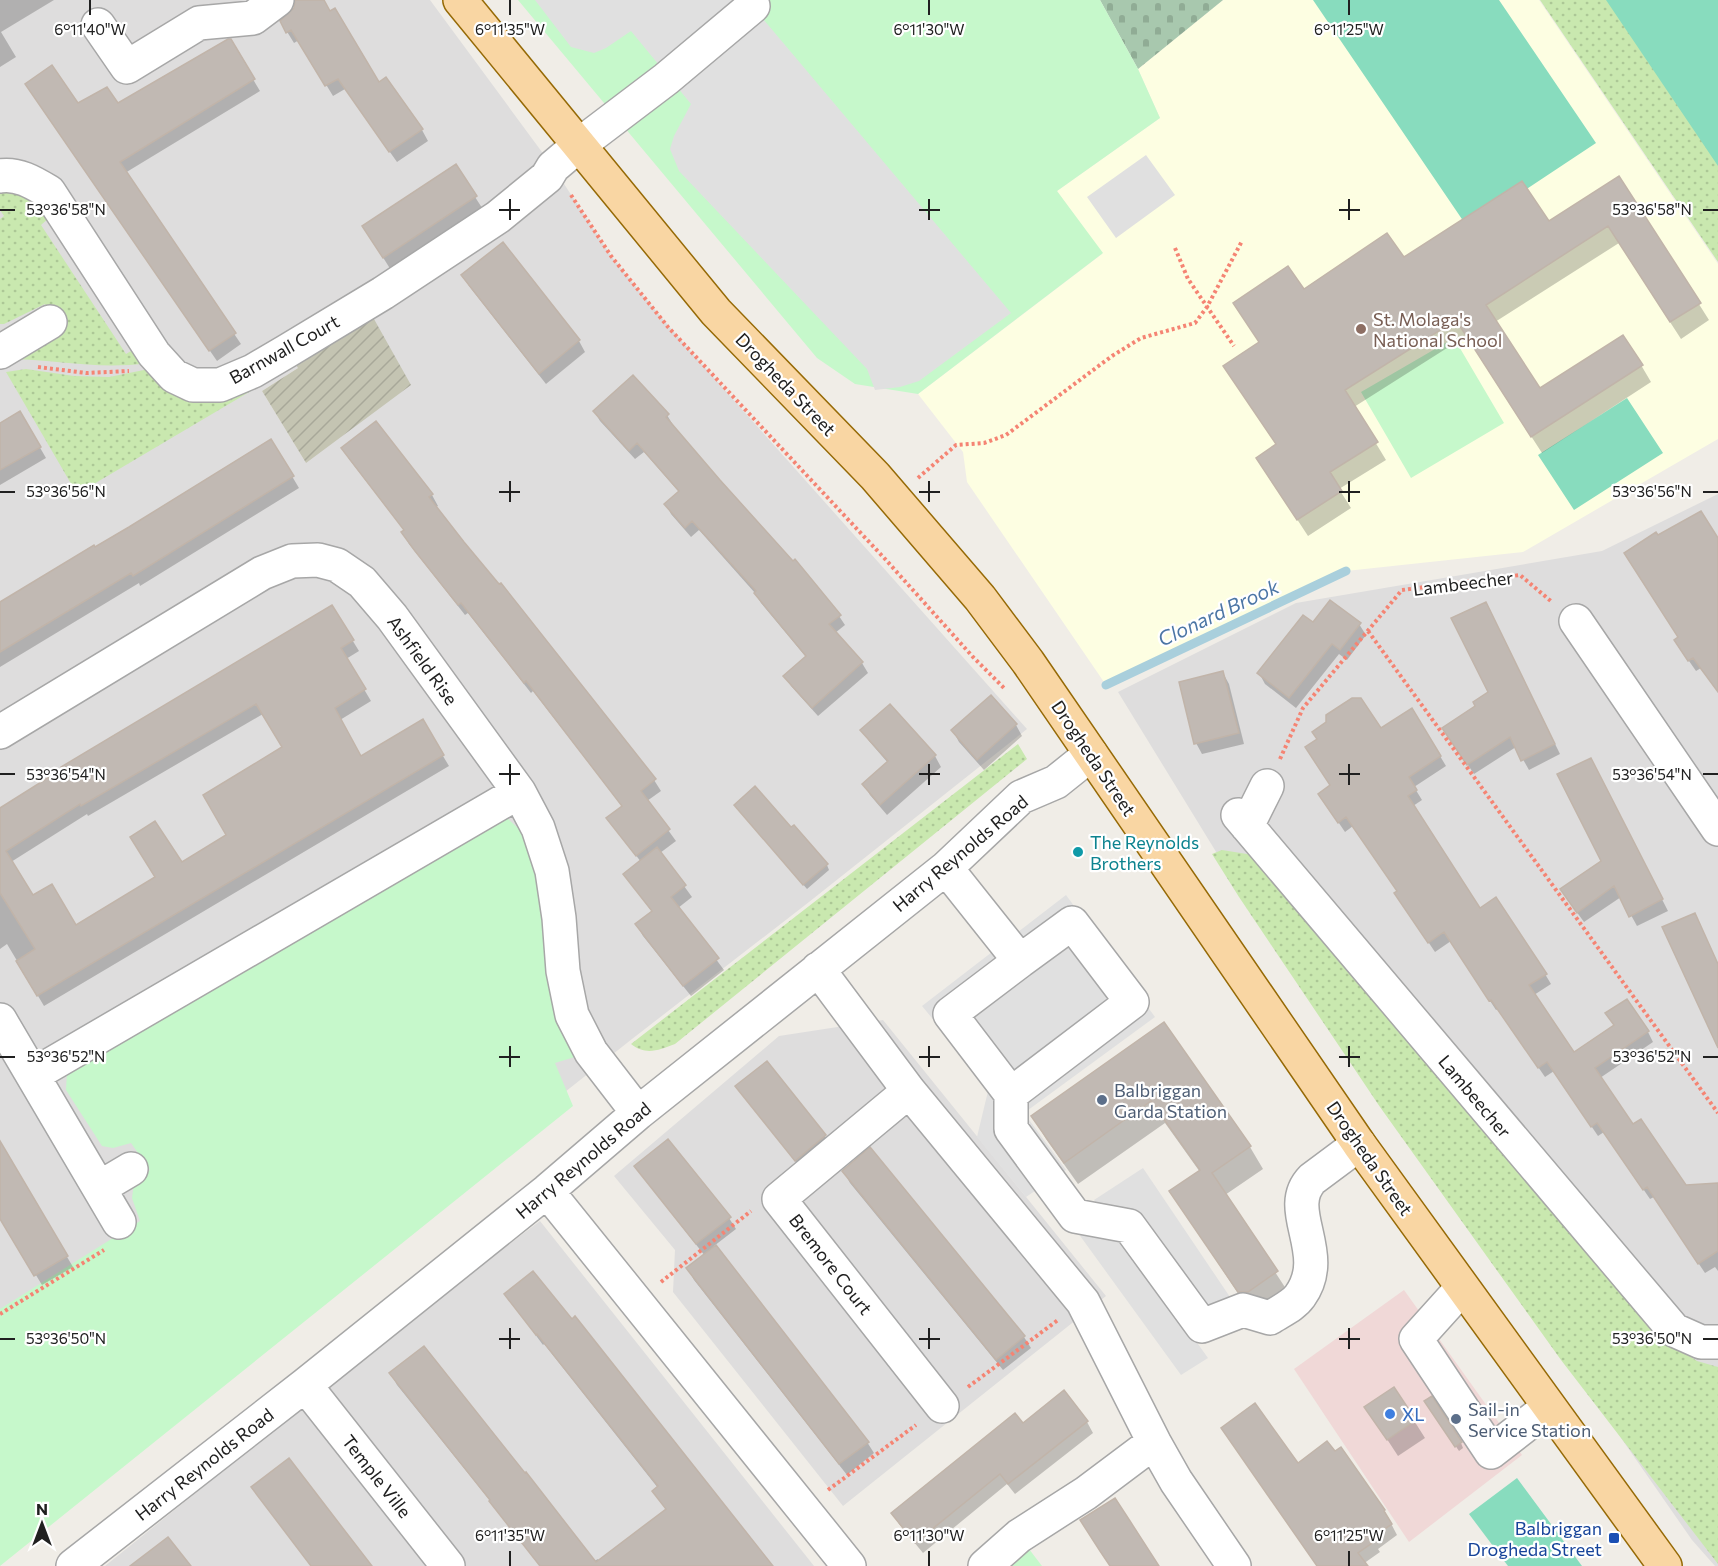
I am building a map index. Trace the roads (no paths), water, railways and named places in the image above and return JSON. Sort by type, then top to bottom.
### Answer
[{"type":"main road","name":"Drogheda Street","points":[[460,0],[716,312],[894,498],[980,598],[1028,663],[1359,1144],[1665,1566]]},
{"type":"street","points":[[98,25],[127,67],[199,23],[253,18],[277,0]]},
{"type":"street","name":"Barnwall Court","points":[[0,176],[10,174],[33,182],[49,192],[154,354],[174,376],[193,384],[220,384],[253,371],[270,361],[402,280],[498,217],[547,177],[553,167],[579,145],[666,79],[753,6]]},
{"type":"street","points":[[0,352],[50,322]]},
{"type":"street","name":"Ashfield Rise","points":[[0,732],[262,573],[292,561],[318,560],[337,565],[362,582],[392,617],[519,792],[538,828],[552,871],[559,918],[562,971],[572,1015],[591,1052],[638,1113]]},
{"type":"street","points":[[1576,621],[1718,829]]},
{"type":"street","name":"Harry Reynolds Road","points":[[73,1566],[305,1385],[547,1191],[638,1113],[946,868],[1021,797],[1056,782],[1091,754]]},
{"type":"street","name":"Lambeecher","points":[[1267,786],[1242,820],[1674,1330],[1701,1342],[1718,1342]]},
{"type":"street","points":[[33,1075],[519,792]]},
{"type":"street","points":[[946,868],[1020,961]]},
{"type":"street","points":[[1011,1094],[1132,1002],[1072,923],[950,1014],[1011,1094],[1011,1128],[1075,1216],[1129,1226],[1202,1326],[1243,1310],[1270,1318],[1300,1296],[1309,1279],[1312,1256],[1302,1216],[1301,1199],[1307,1184],[1312,1179],[1359,1144]]},
{"type":"street","points":[[818,969],[909,1091],[1083,1302],[1176,1481],[1233,1566]]},
{"type":"street","points":[[0,1020],[119,1221]]},
{"type":"street","name":"Bremore Court","points":[[909,1091],[780,1199],[942,1406]]},
{"type":"street","points":[[99,1188],[131,1169]]},
{"type":"street","points":[[547,1191],[849,1566]]},
{"type":"street","points":[[1462,1288],[1416,1339],[1491,1452],[1549,1407]]},
{"type":"street","name":"Temple Ville","points":[[305,1385],[448,1566]]},
{"type":"street","points":[[985,1566],[1019,1536],[1086,1493],[1154,1442]]},
{"type":"waterway","name":"Clonard Brook","points":[[1106,685],[1346,571]]},
{"type":"place","name":"St. Molaga's National School","points":[[1361,329]]},
{"type":"place","name":"The Reynolds Brothers","points":[[1078,852]]},
{"type":"place","name":"Balbriggan Garda Station","points":[[1102,1100]]},
{"type":"place","name":"XL","points":[[1390,1414]]},
{"type":"place","name":"Sail-in Service Station","points":[[1456,1419]]},
{"type":"place","name":"Balbriggan Drogheda Street","points":[[1614,1538]]}]
